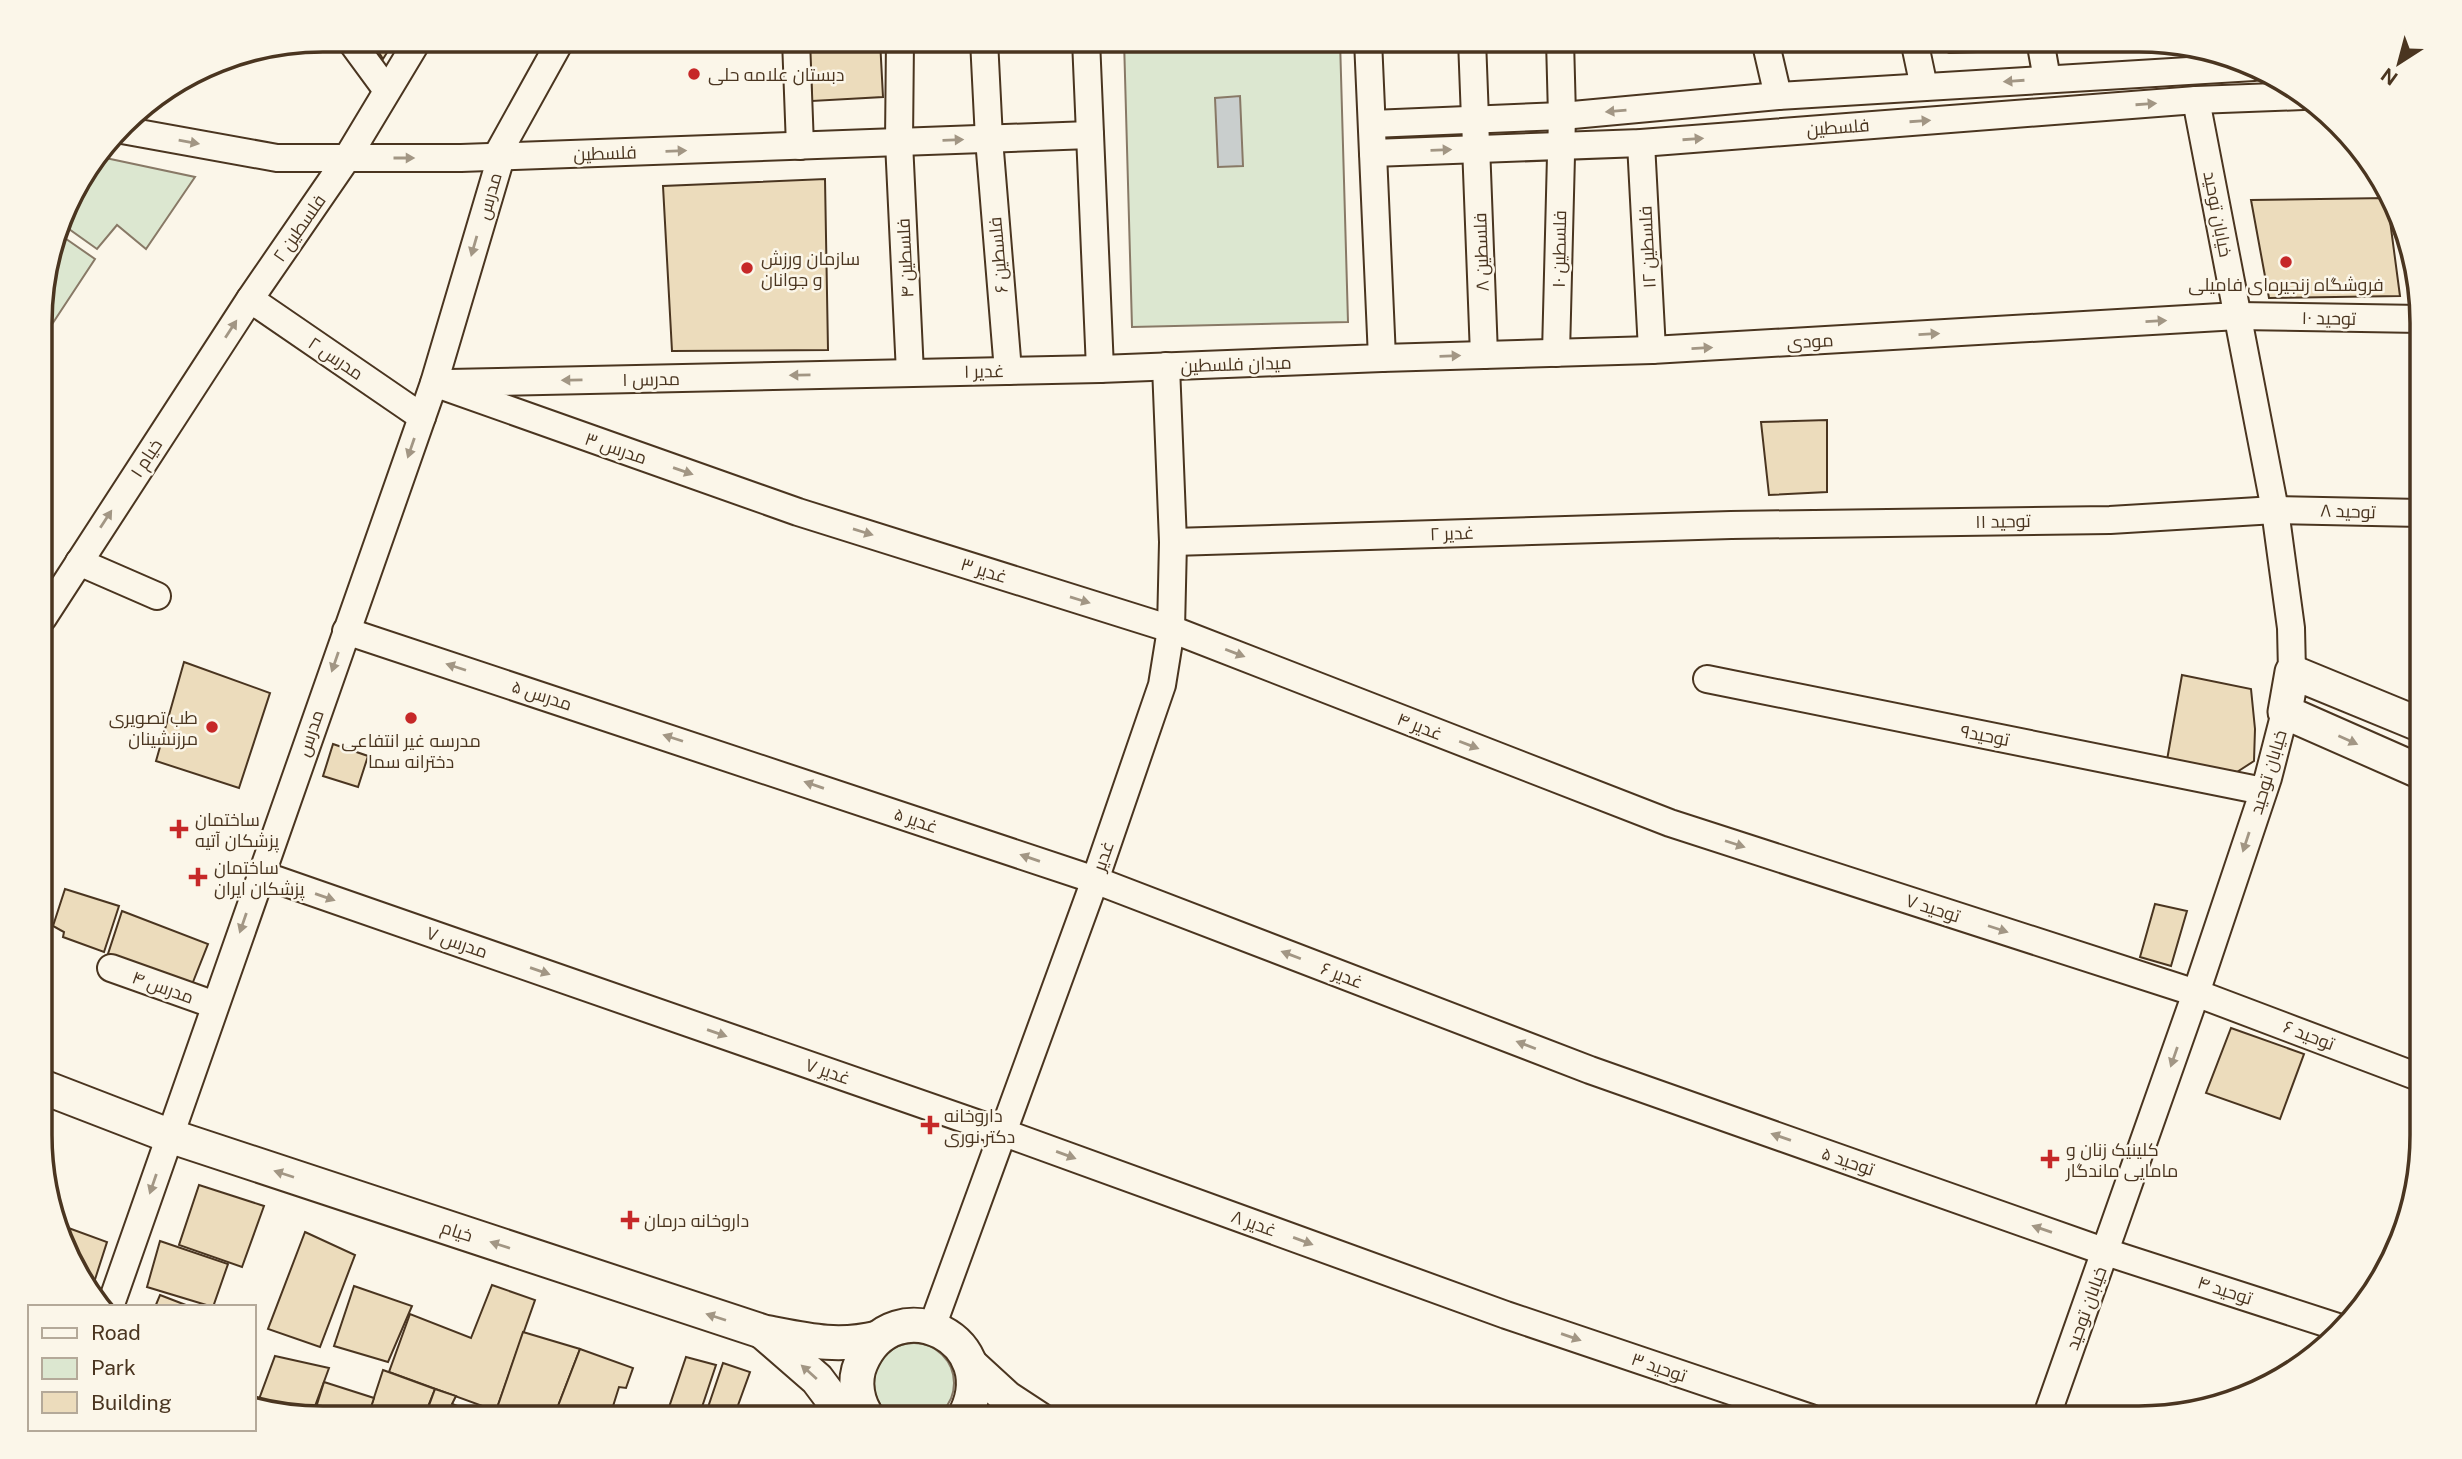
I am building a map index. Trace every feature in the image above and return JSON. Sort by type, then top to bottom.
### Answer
[{"type":"main road","name":"خیابان توحید","points":[[2285,712],[2292,672]]},
{"type":"main road","points":[[2292,672],[2410,720]]},
{"type":"main road","points":[[2285,712],[2410,767]]},
{"type":"main road","name":"خیام","points":[[52,1090],[170,1136],[764,1332],[826,1344],[850,1345],[878,1338],[894,1328],[913,1325],[932,1327]]},
{"type":"main road","points":[[932,1327],[949,1335],[963,1349],[972,1366],[1019,1406]]},
{"type":"main road","points":[[764,1332],[817,1379],[837,1406]]},
{"type":"main road","points":[[861,1406],[857,1390],[858,1369],[865,1352],[878,1338]]},
{"type":"main road","points":[[970,1406],[974,1385],[972,1366]]},
{"type":"street","points":[[359,52],[386,89]]},
{"type":"street","name":"فلسطین ۲","points":[[250,299],[347,158],[410,52]]},
{"type":"street","name":"مدرس","points":[[111,1304],[434,383],[499,157],[555,52]]},
{"type":"street","points":[[796,52],[800,146]]},
{"type":"street","name":"فلسطین ۴","points":[[900,52],[899,142],[910,373]]},
{"type":"street","name":"فلسطین ۶","points":[[985,52],[1008,371]]},
{"type":"street","points":[[1087,52],[1100,369]]},
{"type":"street","points":[[1369,52],[1382,358]]},
{"type":"street","name":"فلسطین ۸","points":[[1473,52],[1484,355]]},
{"type":"street","name":"فلسطین ۱۰","points":[[1556,353],[1562,116],[1560,52]]},
{"type":"street","points":[[1768,52],[1778,96]]},
{"type":"street","points":[[1917,52],[1924,87]]},
{"type":"street","points":[[2042,52],[2047,79]]},
{"type":"street","name":"فلسطین","points":[[1372,124],[1562,116],[1778,96],[2230,68]]},
{"type":"street","name":"فلسطین","points":[[1373,153],[1641,143],[2196,100],[2287,97]]},
{"type":"street","name":"خیابان توحید","points":[[2196,100],[2276,510],[2291,628],[2292,672]]},
{"type":"street","name":"فلسطین","points":[[132,132],[277,158],[499,157],[1090,135]]},
{"type":"street","name":"فلسطین ۱۲","points":[[1641,143],[1652,350]]},
{"type":"street","name":"مدرس ۲","points":[[250,299],[422,416]]},
{"type":"street","name":"خیام ۱","points":[[52,604],[250,299]]},
{"type":"street","name":"توحید ۱۰","points":[[2238,316],[2410,319]]},
{"type":"street","name":"مودی","points":[[1382,358],[1652,350],[2238,316]]},
{"type":"street","name":"میدان فلسطین","points":[[1100,369],[1382,358]]},
{"type":"street","name":"غدیر","points":[[932,1327],[1095,880],[1159,695],[1171,629],[1173,542],[1166,366]]},
{"type":"street","name":"غدیر ۱","points":[[868,374],[1100,369]]},
{"type":"street","name":"مدرس ۱","points":[[434,383],[868,374]]},
{"type":"street","name":"مدرس ۳","points":[[434,383],[798,512]]},
{"type":"street","name":"توحید ۸","points":[[2276,510],[2410,513]]},
{"type":"street","name":"توحید ۱۱","points":[[1731,525],[2110,520],[2276,510]]},
{"type":"street","name":"غدیر ۳","points":[[798,512],[1171,629]]},
{"type":"street","name":"غدیر ۲","points":[[1173,542],[1731,525]]},
{"type":"street","points":[[79,562],[156,596]]},
{"type":"street","name":"غدیر ۴","points":[[1171,629],[1670,823]]},
{"type":"street","name":"مدرس ۵","points":[[346,631],[737,760]]},
{"type":"street","name":"توحید۹","points":[[1707,679],[2263,792]]},
{"type":"street","name":"خیابان توحید","points":[[2050,1406],[2196,993],[2263,792],[2285,712]]},
{"type":"street","name":"غدیر ۵","points":[[737,760],[1095,880]]},
{"type":"street","name":"توحید ۷","points":[[1670,823],[2196,993]]},
{"type":"street","name":"مدرس ۷","points":[[260,874],[653,1010]]},
{"type":"street","name":"غدیر ۶","points":[[1095,880],[1590,1070]]},
{"type":"street","name":"مدرس ۴","points":[[111,968],[215,1005]]},
{"type":"street","name":"توحید ۶","points":[[2196,993],[2410,1074]]},
{"type":"street","name":"غدیر ۷","points":[[653,1010],[1002,1132]]},
{"type":"street","name":"توحید ۵","points":[[1590,1070],[2106,1252]]},
{"type":"street","name":"غدیر ۸","points":[[1002,1132],[1506,1315]]},
{"type":"street","name":"توحید ۴","points":[[2106,1252],[2332,1325]]},
{"type":"street","name":"توحید ۳","points":[[1506,1315],[1775,1406]]},
{"type":"green space","points":[[1124,52],[1340,52],[1348,322],[1132,327]]},
{"type":"green space","points":[[108,158],[195,177],[146,249],[117,225],[97,249],[69,229],[80,204]]},
{"type":"green space","points":[[66,239],[95,259],[52,324],[55,288]]},
{"type":"green space","points":[[906,1344],[922,1344],[936,1350],[947,1361],[953,1375],[953,1391],[946,1406],[882,1406],[875,1391],[875,1375],[881,1361],[892,1350]]},
{"type":"shaded area","points":[[1240,96],[1243,166],[1218,167],[1215,98]]},
{"type":"building","points":[[379,52],[387,52],[383,59]]},
{"type":"building","points":[[810,52],[881,52],[883,97],[812,101]]},
{"type":"building","name":"سازمان ورزش و جوانان","points":[[825,179],[828,350],[672,351],[663,186]]},
{"type":"building","points":[[2379,198],[2390,224],[2400,296],[2269,298],[2251,200]]},
{"type":"building","points":[[1827,420],[1827,492],[1769,495],[1761,422]]},
{"type":"building","name":"طب تصویری مرزنشینان","points":[[184,662],[270,693],[239,788],[156,761]]},
{"type":"building","points":[[2182,675],[2251,689],[2255,729],[2254,761],[2237,772],[2167,760]]},
{"type":"building","points":[[333,744],[368,756],[358,787],[323,776]]},
{"type":"building","points":[[65,889],[119,906],[104,952],[63,937],[64,932],[53,926]]},
{"type":"building","points":[[2155,904],[2187,911],[2171,966],[2140,957]]},
{"type":"building","points":[[122,911],[208,944],[193,982],[183,984],[107,957]]},
{"type":"building","points":[[2231,1028],[2304,1054],[2280,1119],[2206,1093]]},
{"type":"building","points":[[199,1185],[264,1206],[242,1267],[179,1245]]},
{"type":"building","points":[[69,1228],[107,1242],[95,1280]]},
{"type":"building","points":[[305,1232],[355,1255],[320,1347],[268,1329]]},
{"type":"building","points":[[160,1241],[228,1264],[214,1305],[147,1287]]},
{"type":"building","points":[[492,1285],[535,1300],[498,1406],[482,1406],[389,1372],[410,1314],[471,1338]]},
{"type":"building","points":[[354,1286],[412,1306],[388,1362],[334,1346]]},
{"type":"building","points":[[160,1295],[186,1305],[156,1305]]},
{"type":"building","points":[[523,1332],[580,1349],[558,1406],[498,1406]]},
{"type":"building","points":[[580,1349],[633,1368],[626,1388],[619,1387],[613,1406],[558,1406]]},
{"type":"building","points":[[275,1356],[329,1368],[315,1406],[259,1398]]},
{"type":"building","points":[[686,1357],[716,1365],[702,1406],[669,1406]]},
{"type":"building","points":[[723,1363],[750,1372],[738,1406],[708,1406]]},
{"type":"building","points":[[383,1370],[435,1389],[428,1406],[371,1406]]},
{"type":"building","points":[[324,1382],[374,1398],[371,1406],[316,1406]]},
{"type":"building","points":[[435,1389],[456,1396],[452,1404],[458,1406],[429,1406]]},
{"type":"place","name":"دبستان علامه حلی","points":[[694,74]]},
{"type":"place","name":"فروشگاه زنجیره‌ای فامیلی","points":[[2286,262]]},
{"type":"place","name":"سازمان ورزش و جوانان","points":[[747,268]]},
{"type":"place","name":"مدرسه غیر انتفاعی دخترانه سما","points":[[411,718]]},
{"type":"place","name":"طب تصویری مرزنشینان","points":[[212,727]]},
{"type":"place","name":"ساختمان پزشکان آتیه","points":[[179,829]]},
{"type":"place","name":"ساختمان پزشکان ایران","points":[[198,877]]},
{"type":"place","name":"داروخانه دکتر نوری","points":[[930,1125]]},
{"type":"place","name":"کلینیک زنان و مامایی ماندگار","points":[[2050,1159]]},
{"type":"place","name":"داروخانه درمان","points":[[630,1220]]}]
